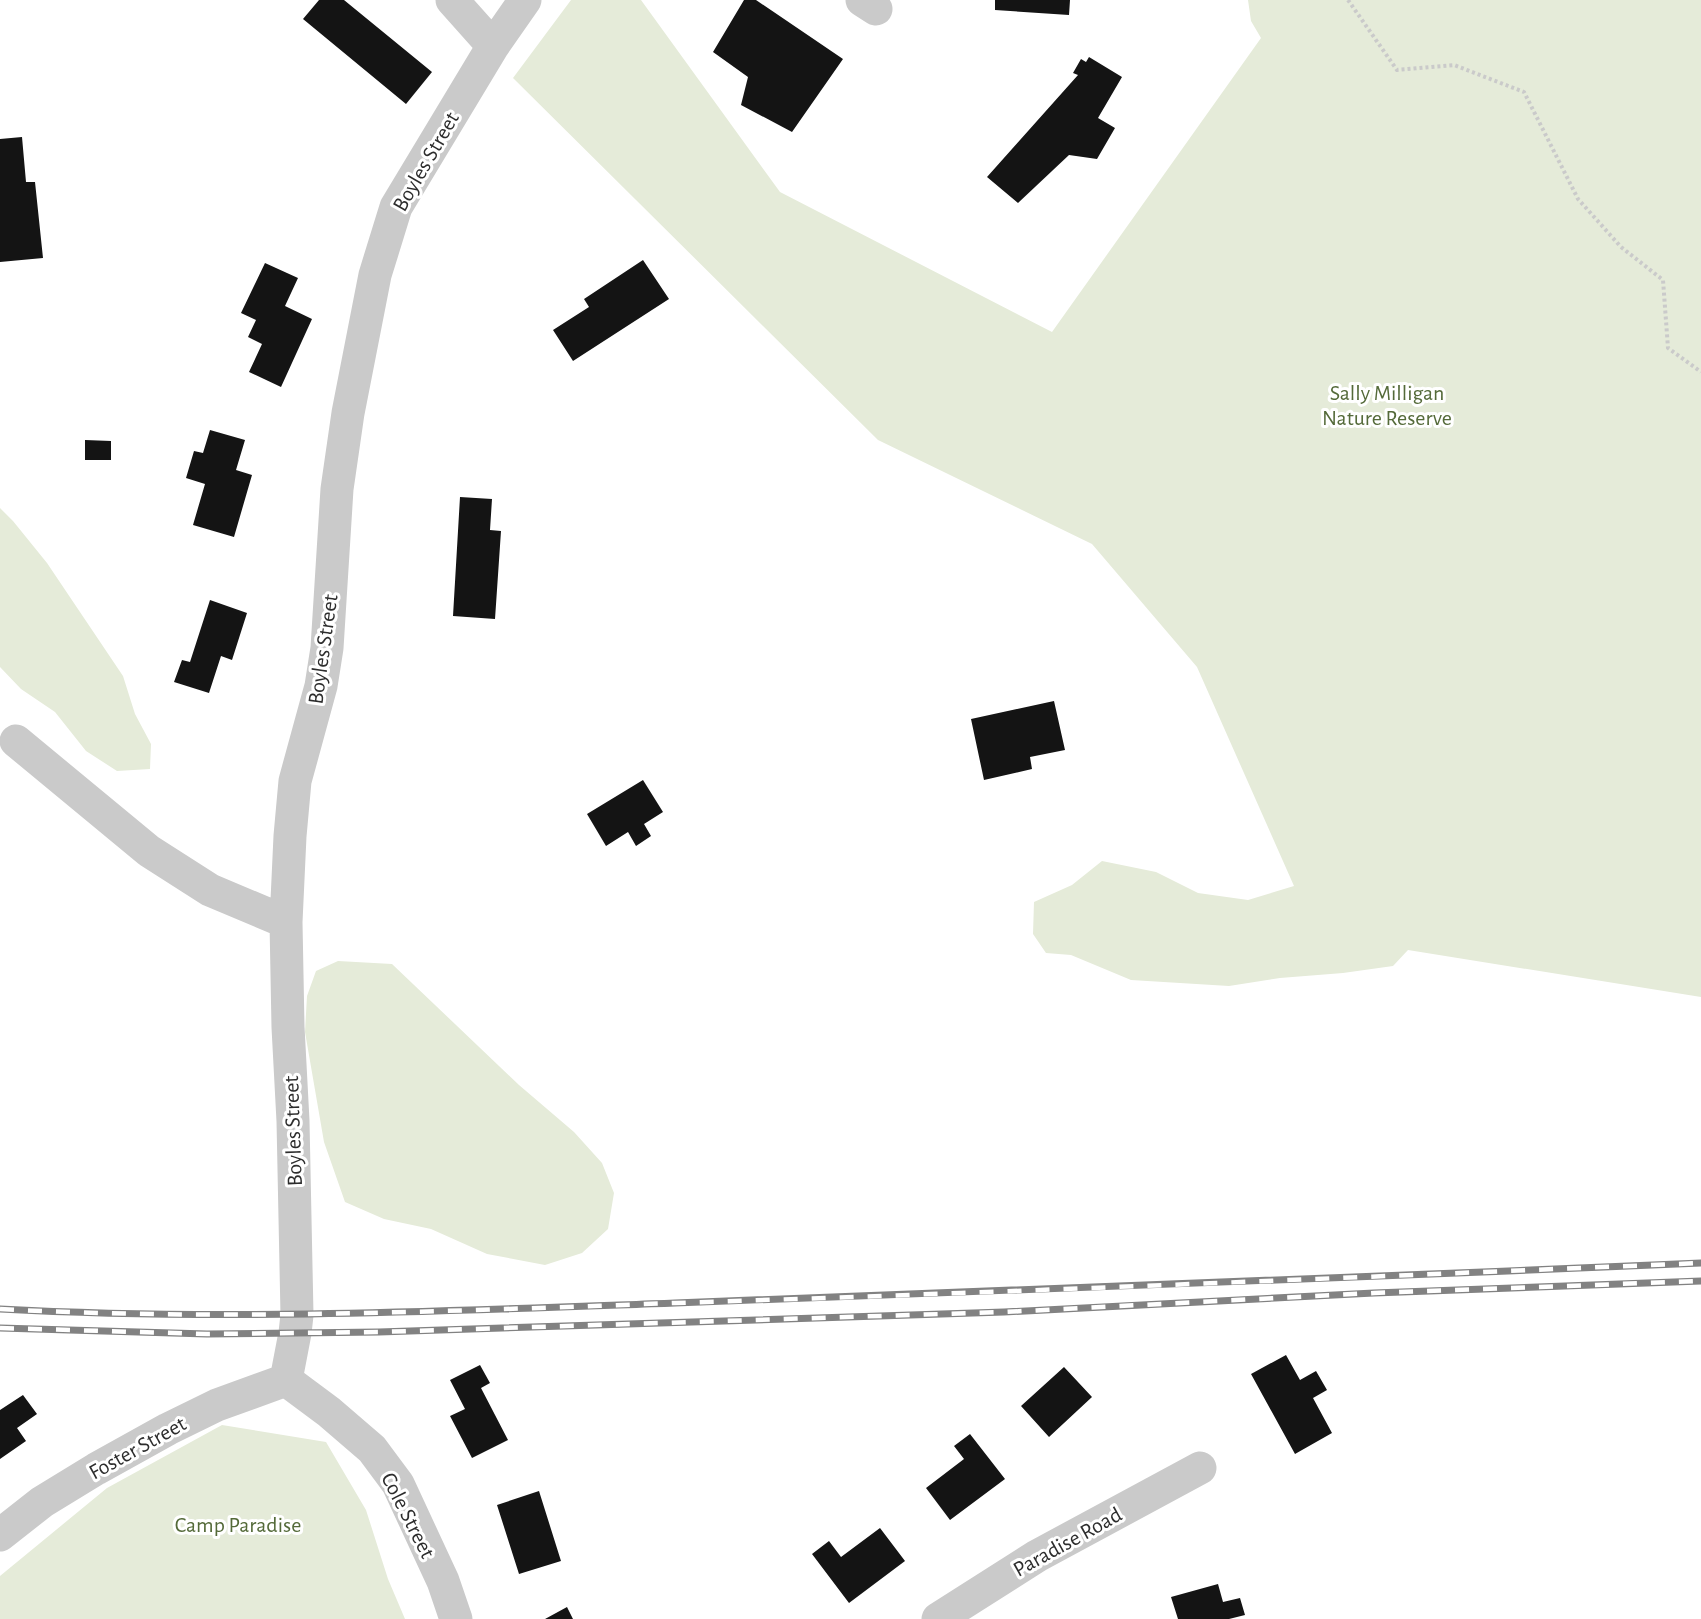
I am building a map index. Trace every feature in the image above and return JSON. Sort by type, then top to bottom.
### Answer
[{"type":"street","points":[[452,0],[493,46]]},
{"type":"street","name":"Boyles Street","points":[[286,1380],[297,1314],[286,922],[295,781],[321,686],[327,648],[338,489],[348,412],[375,275],[396,207],[493,46],[525,0]]},
{"type":"street","points":[[5,736],[149,851],[210,890],[286,922]]},
{"type":"street","name":"Foster Street","points":[[0,1535],[42,1502],[158,1434],[217,1405],[286,1380]]},
{"type":"street","name":"Cole Street","points":[[286,1380],[329,1412],[372,1449],[398,1484],[443,1581],[456,1619]]},
{"type":"street","name":"Paradise Road","points":[[938,1619],[1037,1556],[1200,1468]]},
{"type":"path","points":[[1348,0],[1397,70],[1454,65],[1524,92],[1578,199],[1621,247],[1663,280],[1668,348],[1701,372]]},
{"type":"green space","name":"Sally Milligan Nature Reserve","points":[[571,0],[641,0],[780,192],[1052,332],[1261,38],[1251,21],[1248,0],[1701,0],[1701,997],[1408,950],[1393,966],[1229,986],[1131,980],[1071,955],[1046,953],[1033,934],[1034,902],[1072,885],[1102,861],[1156,872],[1198,893],[1248,900],[1294,886],[1197,667],[1092,544],[878,440],[513,78]]},
{"type":"green space","points":[[0,508],[47,563],[123,676],[135,714],[151,744],[150,769],[117,771],[86,751],[55,712],[21,689],[0,667]]},
{"type":"green space","points":[[338,961],[392,964],[519,1085],[574,1132],[602,1163],[614,1193],[608,1229],[582,1253],[545,1265],[487,1254],[431,1229],[384,1219],[345,1202],[324,1142],[305,1032],[307,996],[316,971]]},
{"type":"green space","name":"Camp Paradise","points":[[222,1425],[326,1442],[366,1510],[388,1579],[405,1619],[0,1619],[0,1576],[107,1488]]},
{"type":"building","points":[[319,0],[344,0],[432,72],[406,104],[303,19]]},
{"type":"building","points":[[744,0],[756,0],[843,59],[792,132],[741,105],[748,77],[713,52]]},
{"type":"building","points":[[995,0],[1070,0],[1069,15],[995,10]]},
{"type":"building","points":[[1089,57],[1122,77],[1098,118],[1115,128],[1097,159],[1069,155],[1018,203],[987,177],[1078,75],[1073,73],[1081,59],[1086,62]]},
{"type":"building","points":[[22,137],[26,182],[35,182],[43,258],[0,262],[0,139]]},
{"type":"building","points":[[643,260],[669,299],[573,361],[553,330],[589,307],[584,299]]},
{"type":"building","points":[[265,263],[298,278],[285,306],[312,319],[281,387],[249,372],[262,344],[248,337],[256,320],[241,313]]},
{"type":"building","points":[[210,430],[245,440],[236,470],[252,475],[234,537],[193,525],[205,484],[186,478],[194,451],[203,453]]},
{"type":"building","points":[[85,440],[111,441],[111,460],[85,460]]},
{"type":"building","points":[[460,497],[492,499],[490,530],[501,531],[495,619],[453,616]]},
{"type":"building","points":[[210,600],[247,613],[232,660],[221,656],[209,693],[174,682],[182,660],[190,662]]},
{"type":"building","points":[[1054,701],[1065,750],[1030,757],[1032,769],[984,780],[971,719]]},
{"type":"building","points":[[643,780],[663,812],[644,824],[651,836],[636,846],[628,832],[606,846],[587,814]]},
{"type":"building","points":[[1286,1355],[1300,1380],[1316,1371],[1327,1390],[1313,1398],[1332,1433],[1295,1454],[1251,1374]]},
{"type":"building","points":[[480,1365],[490,1383],[481,1388],[508,1440],[472,1458],[450,1416],[465,1409],[450,1380]]},
{"type":"building","points":[[1064,1367],[1092,1397],[1049,1437],[1021,1406]]},
{"type":"building","points":[[23,1395],[37,1414],[17,1428],[26,1441],[0,1459],[0,1410]]},
{"type":"building","points":[[970,1434],[1005,1479],[950,1520],[926,1488],[964,1459],[954,1446]]},
{"type":"building","points":[[539,1491],[561,1561],[519,1574],[497,1505]]},
{"type":"building","points":[[880,1528],[905,1561],[849,1603],[812,1554],[829,1541],[841,1557]]},
{"type":"building","points":[[1218,1584],[1223,1602],[1240,1598],[1245,1615],[1229,1619],[1178,1619],[1171,1597]]},
{"type":"building","points":[[567,1607],[573,1619],[545,1619]]},
{"type":"railway","points":[[0,1309],[169,1314],[422,1312],[1701,1263]]},
{"type":"railway","points":[[0,1328],[207,1334],[379,1332],[1004,1312],[1374,1293],[1701,1281]]}]
